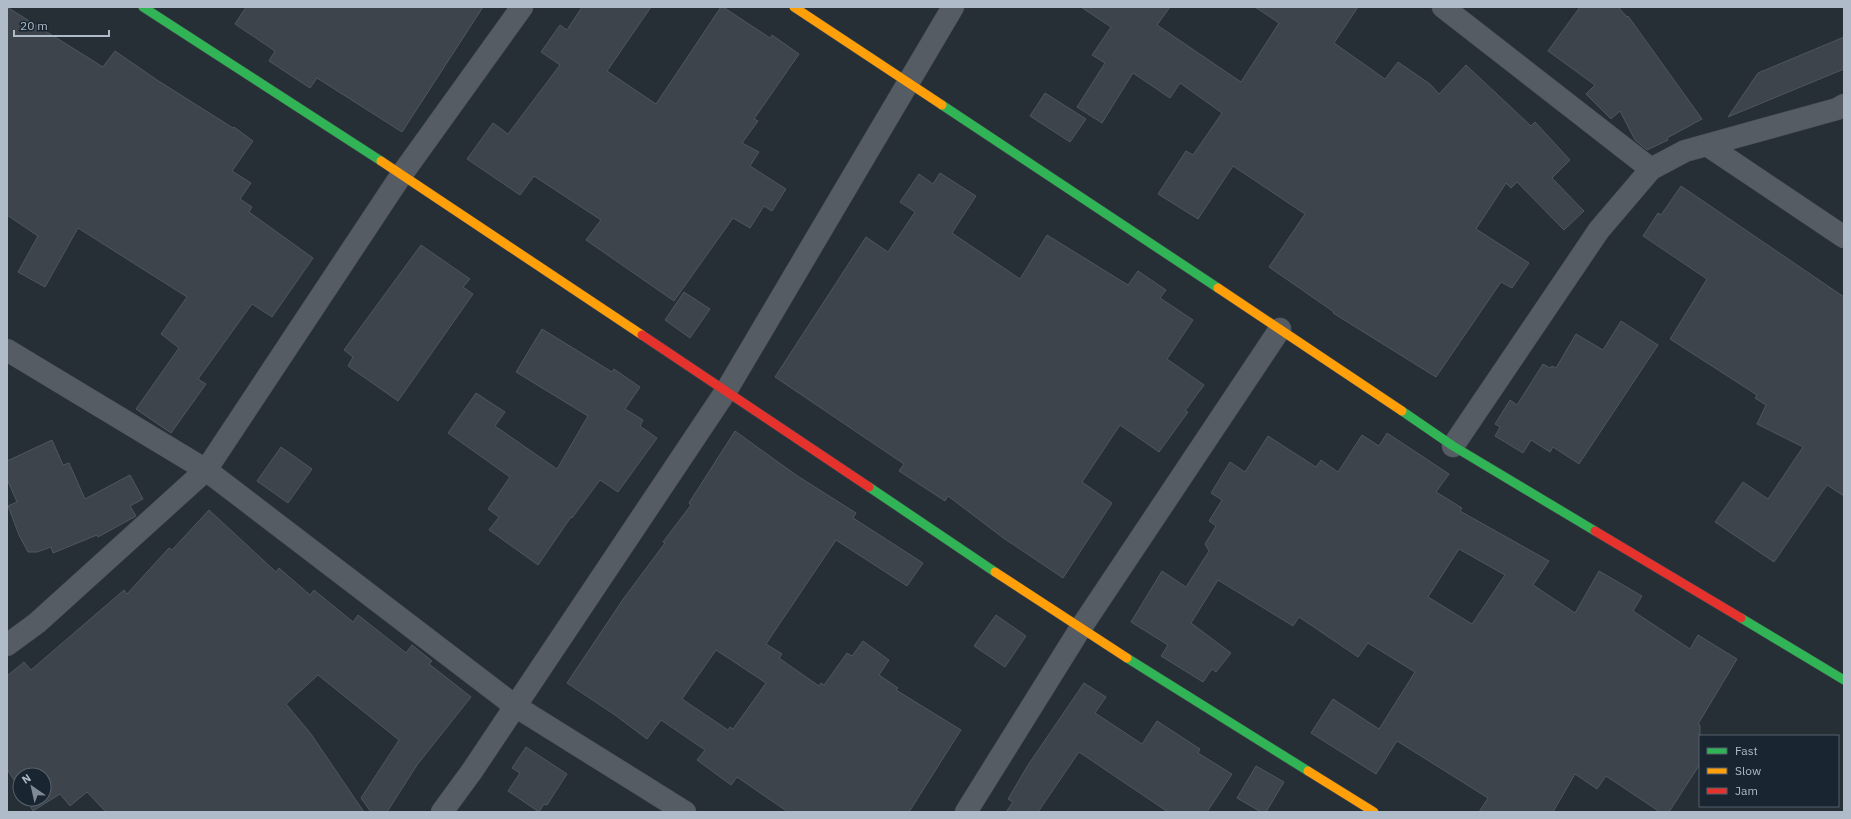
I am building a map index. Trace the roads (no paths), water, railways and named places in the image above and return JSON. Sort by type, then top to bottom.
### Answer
[{"type":"street","points":[[143,7],[402,174],[1080,629],[1374,812]]},
{"type":"street","points":[[7,645],[37,623],[206,470],[402,174],[522,7]]},
{"type":"street","points":[[794,7],[1280,329],[1453,446],[1844,680]]},
{"type":"street","points":[[442,812],[515,706],[726,391],[952,7]]},
{"type":"street","points":[[1443,7],[1651,169]]},
{"type":"street","points":[[1453,446],[1599,230],[1651,169],[1685,151],[1836,109],[1844,105]]},
{"type":"street","points":[[1707,145],[1844,237]]},
{"type":"street","points":[[966,812],[1080,629],[1280,329]]},
{"type":"street","points":[[7,350],[206,470],[515,706],[685,812]]}]
